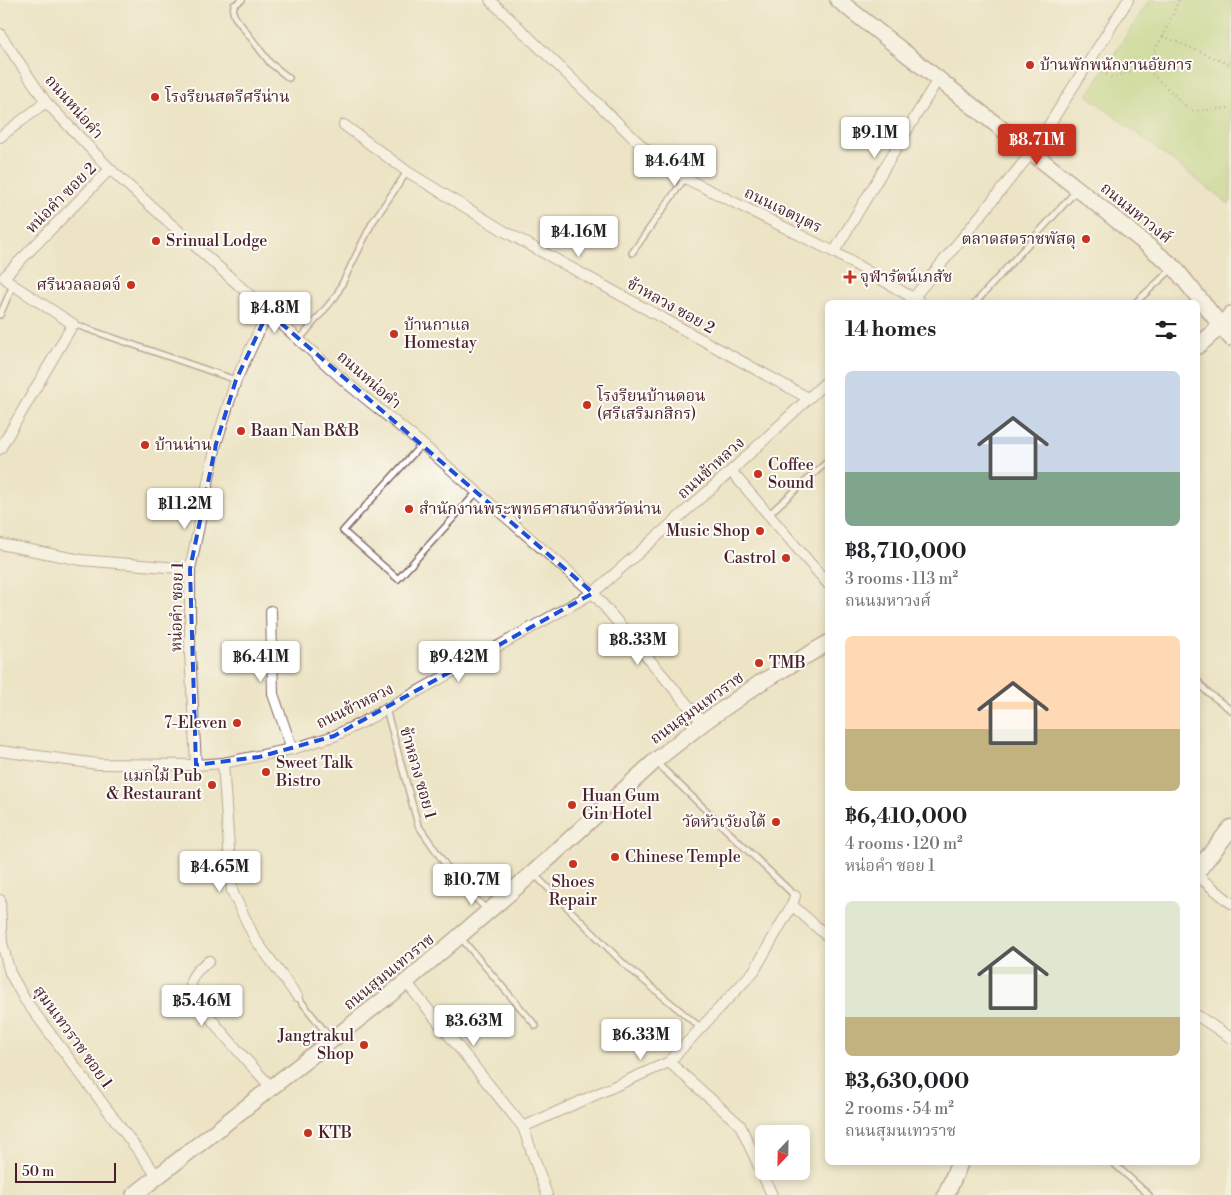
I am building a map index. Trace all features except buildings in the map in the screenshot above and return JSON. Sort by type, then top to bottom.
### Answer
[{"type":"main road","points":[[1200,867],[1231,828]]},
{"type":"main road","points":[[946,1195],[959,1165]]},
{"type":"street","name":"ถนนเจตบุตร","points":[[490,0],[643,147],[685,178],[834,252],[912,300]]},
{"type":"street","name":"ถนนมหาวงศ์","points":[[838,0],[1078,188],[1174,267],[1231,338]]},
{"type":"street","points":[[915,300],[1032,152],[1128,0]]},
{"type":"street","name":"ถนนหน่อคำ","points":[[0,34],[46,102],[110,169],[348,384],[422,444],[593,593],[703,723]]},
{"type":"street","points":[[834,252],[938,79]]},
{"type":"street","points":[[0,137],[46,102]]},
{"type":"street","name":"ข้าหลวง ซอย 2","points":[[344,125],[408,172],[504,231],[808,398]]},
{"type":"street","name":"หน่อคำ ซอย 2","points":[[13,285],[4,277],[110,169]]},
{"type":"street","points":[[0,449],[73,324],[13,285]]},
{"type":"street","name":"หน่อคำ ซอย 1","points":[[196,765],[190,652],[190,569],[216,444],[236,380],[268,312]]},
{"type":"street","points":[[1200,344],[1221,326],[1231,314]]},
{"type":"street","name":"ถนนข้าหลวง","points":[[0,751],[98,764],[223,764],[292,749],[334,736],[593,593],[732,471],[825,383]]},
{"type":"street","points":[[732,471],[768,516],[825,579]]},
{"type":"street","points":[[0,544],[81,560],[190,569]]},
{"type":"street","points":[[272,611],[273,694],[292,749]]},
{"type":"street","name":"ถนนสุมนเทวราช","points":[[134,1195],[406,982],[533,873],[655,761],[703,723],[760,683],[825,645]]},
{"type":"street","points":[[223,764],[232,891],[255,939],[297,996]]},
{"type":"street","points":[[1200,878],[1231,903]]},
{"type":"street","name":"สุมนเทวราช ซอย 1","points":[[0,900],[2,942],[10,973],[25,1000],[158,1177]]},
{"type":"street","points":[[523,1127],[668,1062],[754,971],[793,900],[825,934]]},
{"type":"street","points":[[209,961],[192,978],[193,994],[204,1011],[271,1088]]},
{"type":"street","points":[[406,982],[523,1127],[547,1195]]},
{"type":"street","points":[[1200,1017],[1231,1038]]},
{"type":"street","points":[[668,1062],[740,1124],[772,1195]]},
{"type":"lane","points":[[242,0],[234,5],[233,12],[235,17],[270,63],[289,78]]},
{"type":"lane","points":[[300,339],[336,296],[372,222],[408,172]]},
{"type":"lane","points":[[632,253],[685,178]]},
{"type":"lane","points":[[978,300],[1078,188]]},
{"type":"lane","points":[[1138,300],[1174,267]]},
{"type":"lane","points":[[0,315],[13,285]]},
{"type":"lane","points":[[73,324],[236,380]]},
{"type":"lane","points":[[422,444],[344,531],[398,580],[477,492]]},
{"type":"lane","points":[[768,516],[825,464]]},
{"type":"lane","points":[[1200,684],[1231,710]]},
{"type":"lane","name":"ข้าหลวง ซอย 1","points":[[386,708],[418,825],[454,877],[489,911]]},
{"type":"lane","points":[[655,761],[793,900]]},
{"type":"lane","points":[[533,873],[624,964],[701,1028]]},
{"type":"lane","points":[[460,937],[536,1026]]},
{"type":"lane","points":[[297,996],[332,1040]]},
{"type":"lane","points":[[1115,1165],[1149,1195]]},
{"type":"path","points":[[1087,63],[1112,78],[1145,66],[1163,36],[1179,0]]},
{"type":"path","points":[[1163,36],[1231,66]]},
{"type":"path","points":[[1145,66],[1191,110],[1231,108]]},
{"type":"highlighted area","points":[[268,312],[593,593],[334,736],[259,757],[196,765],[190,569],[216,444],[236,380]]},
{"type":"green space","points":[[1150,0],[1231,0],[1231,202],[1229,204],[1087,95]]},
{"type":"place","name":"บ้านพักพนักงานอัยการ","points":[[1030,65]]},
{"type":"place","name":"โรงรียนสตรีศรีน่าน","points":[[155,97]]},
{"type":"place","name":"ตลาดสดราชพัสดุ","points":[[1086,239]]},
{"type":"place","name":"Srinual Lodge","points":[[156,241]]},
{"type":"place","name":"จุฬารัตน์เภสัช","points":[[850,277]]},
{"type":"place","name":"ศรีนวลลอดจ์","points":[[131,285]]},
{"type":"place","name":"บ้านกาแล Homestay","points":[[394,334]]},
{"type":"place","name":"โรงรียนบ้านดอน (ศรีเสริมกสิกร)","points":[[587,405]]},
{"type":"place","name":"Baan Nan B&B","points":[[241,431]]},
{"type":"place","name":"บ้านน่าน","points":[[145,445]]},
{"type":"place","name":"Coffee Sound","points":[[758,474]]},
{"type":"place","name":"สำนักงานพระพุทธศาสนาจังหวัดน่าน","points":[[409,509]]},
{"type":"place","name":"Music Shop","points":[[760,531]]},
{"type":"place","name":"Castrol","points":[[786,558]]},
{"type":"place","name":"TMB","points":[[759,663]]},
{"type":"place","name":"7-Eleven","points":[[237,723]]},
{"type":"place","name":"Sweet Talk Bistro","points":[[266,772]]},
{"type":"place","name":"แมกไม้ Pub & Restaurant","points":[[212,785]]},
{"type":"place","name":"Huan Gum Gin Hotel","points":[[572,805]]},
{"type":"place","name":"วัดหัวเวัยงไต้","points":[[776,822]]},
{"type":"place","name":"Chinese Temple","points":[[615,857]]},
{"type":"place","name":"Shoes Repair","points":[[573,864]]},
{"type":"place","name":"Jangtrakul Shop","points":[[364,1045]]},
{"type":"place","name":"KTB","points":[[308,1133]]}]
